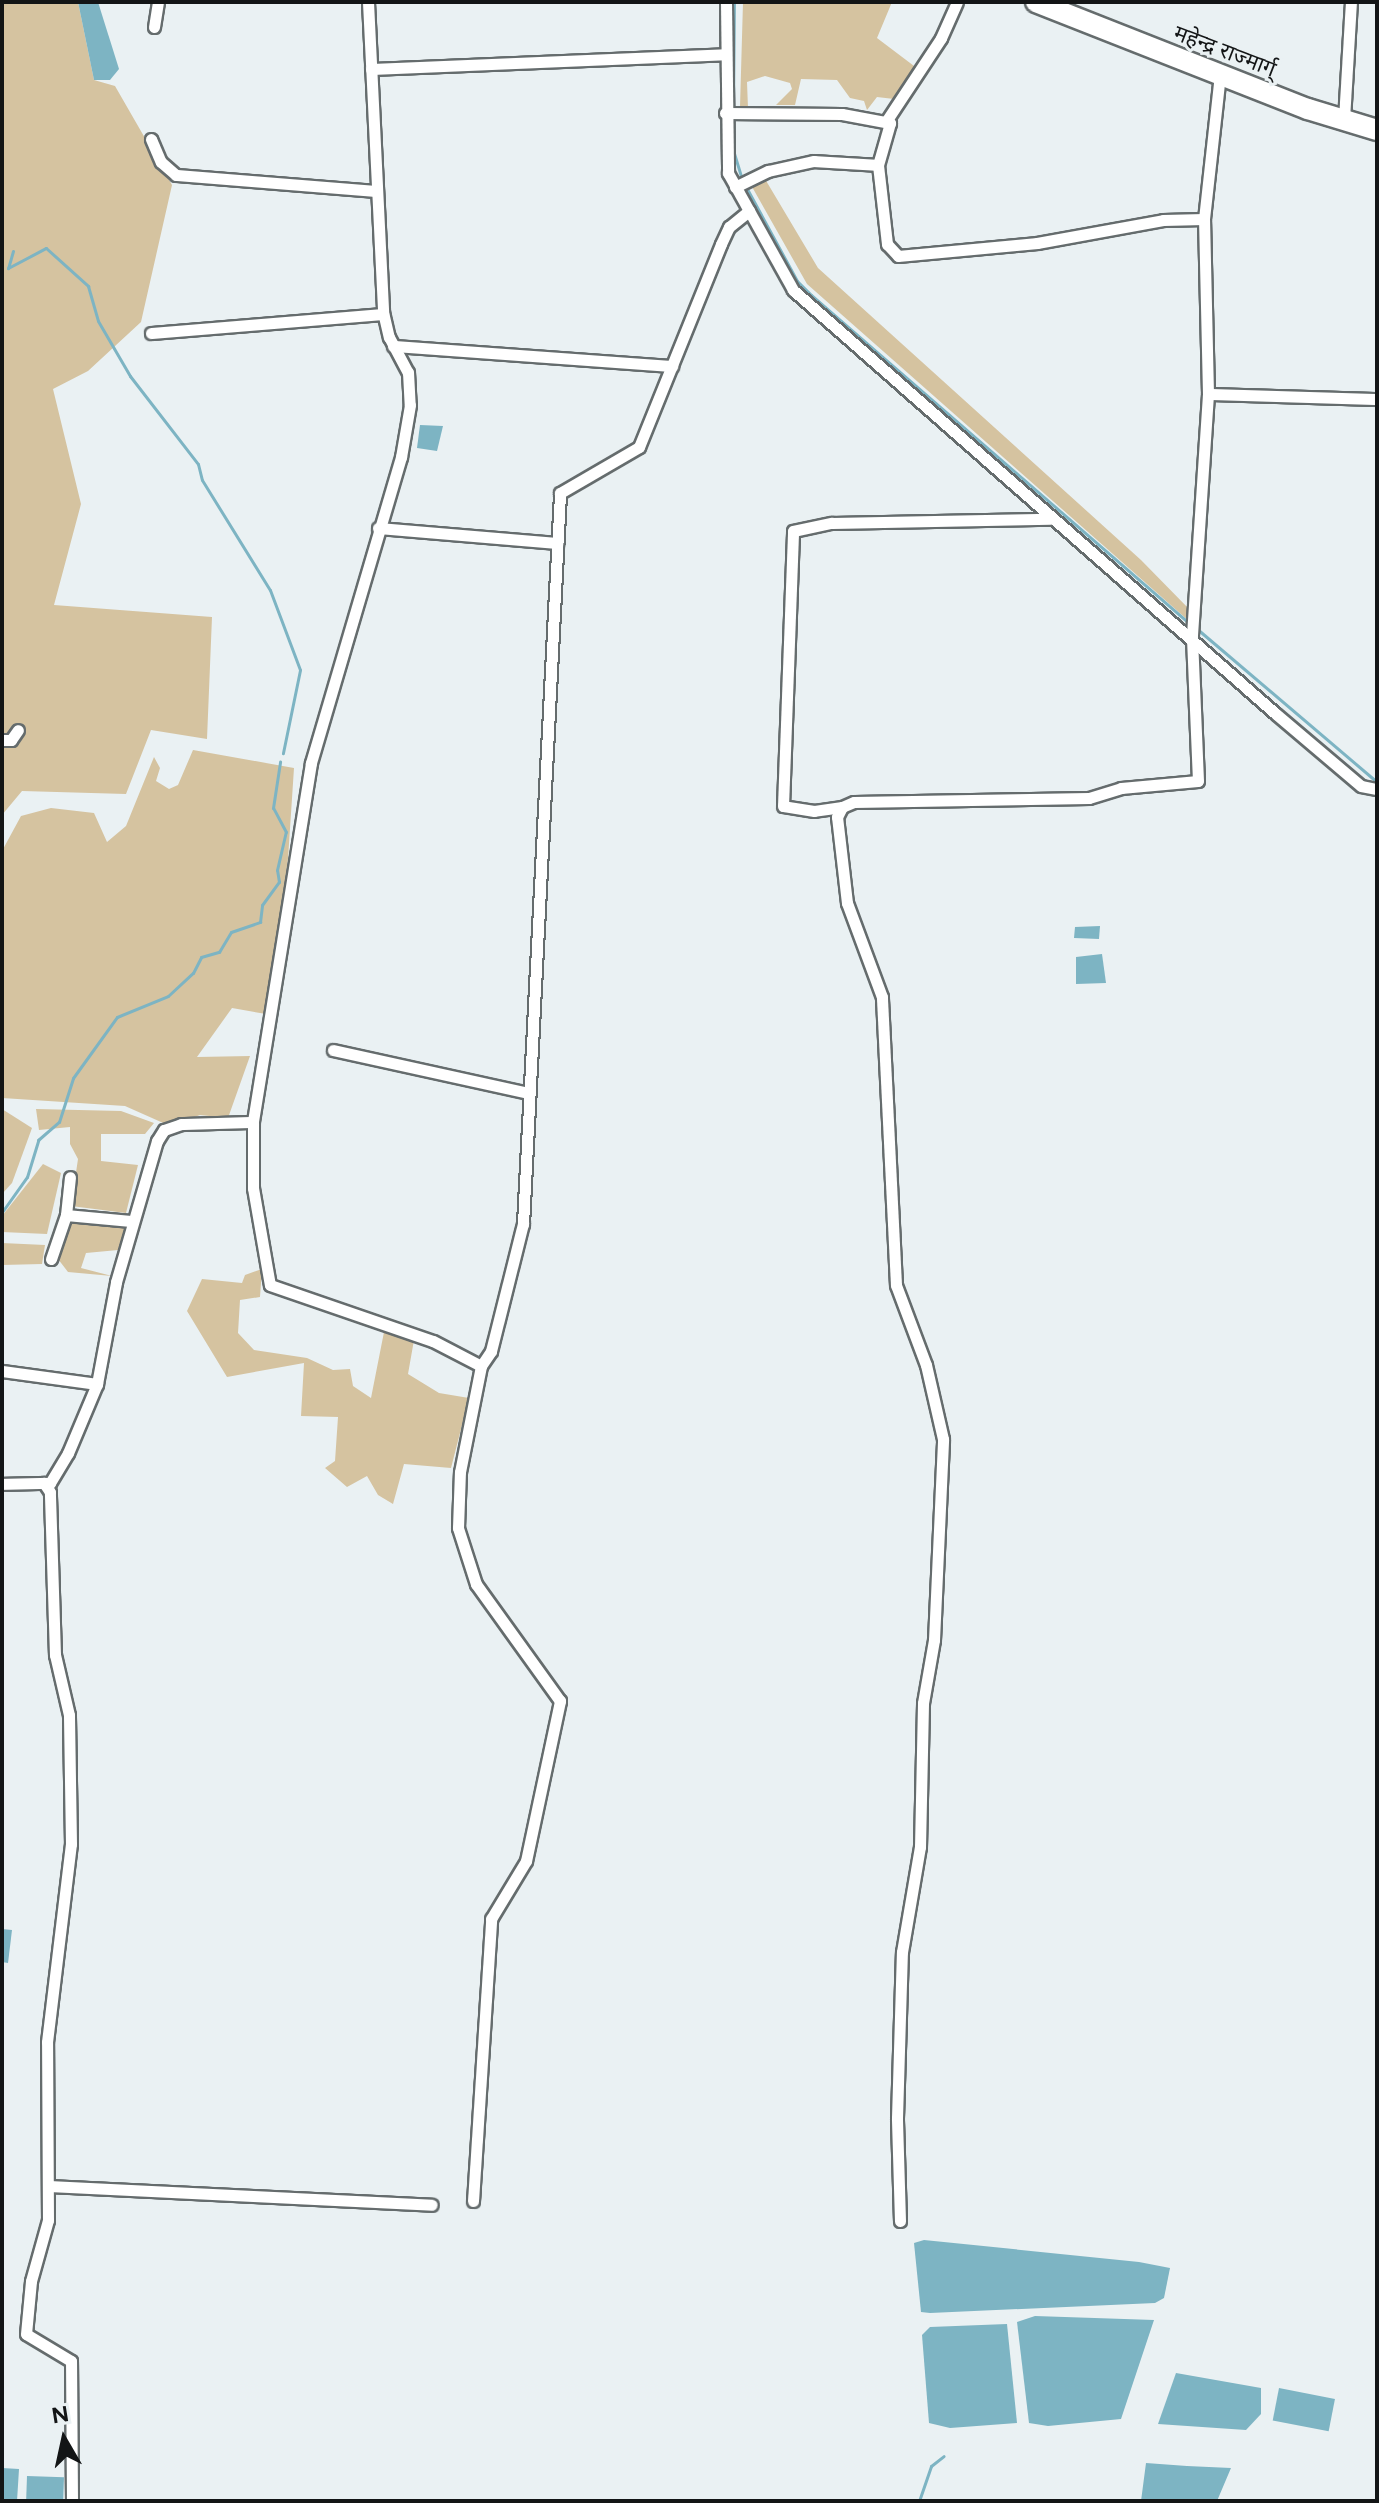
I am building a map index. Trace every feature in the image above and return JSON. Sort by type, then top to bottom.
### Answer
[{"type":"highway","name":"महेन्द्र राज्मार्ग्","points":[[1036,2],[1308,109],[1377,130]]},
{"type":"highway","name":"महेन्द्र राज्मार्ग्","points":[[1308,109],[1337,129],[1377,144]]},
{"type":"street","points":[[154,27],[158,2]]},
{"type":"street","points":[[368,2],[373,191],[383,314],[393,346],[408,372],[410,405],[311,763],[253,1122],[253,1188],[270,1285],[433,1341],[481,1366]]},
{"type":"street","points":[[726,2],[726,163],[735,187],[806,304],[1050,519],[1192,635],[1361,786],[1377,789]]},
{"type":"street","points":[[957,2],[941,38],[887,120],[890,133],[878,165],[887,244],[898,256],[1037,243],[1163,220],[1204,219]]},
{"type":"street","points":[[1344,119],[1351,2]]},
{"type":"street","points":[[371,69],[726,54]]},
{"type":"street","points":[[1050,519],[832,523],[793,531],[783,806],[814,811],[854,802],[1089,798],[1121,788],[1198,781],[1192,635],[1196,623],[1208,394],[1204,219],[1220,75]]},
{"type":"street","points":[[725,113],[842,114],[887,120]]},
{"type":"street","points":[[151,139],[161,162],[176,175],[373,191]]},
{"type":"street","points":[[735,187],[748,180],[814,161],[878,165]]},
{"type":"street","points":[[473,2201],[491,1919],[526,1861],[560,1701],[476,1584],[458,1528],[460,1472],[481,1366],[491,1351],[523,1224],[560,493],[639,447],[729,227],[749,211]]},
{"type":"street","points":[[151,333],[383,314]]},
{"type":"street","points":[[393,346],[672,366]]},
{"type":"street","points":[[1208,394],[1377,399]]},
{"type":"street","points":[[378,528],[557,543]]},
{"type":"street","points":[[2,740],[11,740],[18,730]]},
{"type":"street","points":[[842,807],[837,817],[847,903],[882,997],[896,1285],[926,1365],[943,1439],[934,1640],[923,1703],[920,1847],[902,1952],[897,2118],[900,2221]]},
{"type":"street","points":[[333,1050],[529,1093]]},
{"type":"street","points":[[2,1484],[50,1483],[68,1453],[97,1384],[131,1221],[164,1130],[201,1122],[253,1122]]},
{"type":"street","points":[[51,1259],[66,1215],[70,1177]]},
{"type":"street","points":[[66,1215],[131,1221]]},
{"type":"street","points":[[2,1371],[97,1384]]},
{"type":"street","points":[[44,1483],[50,1492],[55,1655],[69,1715],[71,1844],[47,2042],[48,2220],[31,2281],[26,2334],[71,2361],[72,2501]]},
{"type":"street","points":[[49,2186],[432,2205]]},
{"type":"shaded area","points":[[2,2],[78,2],[94,80],[115,86],[172,185],[141,322],[88,371],[53,389],[81,504],[54,605],[212,617],[207,739],[151,730],[126,794],[22,791],[2,815]]},
{"type":"shaded area","points":[[743,2],[892,2],[877,38],[918,69],[894,99],[877,97],[867,110],[864,101],[850,98],[837,80],[801,79],[795,105],[776,105],[792,89],[790,83],[765,76],[747,82],[748,108],[740,107]]},
{"type":"shaded area","points":[[765,179],[818,268],[1141,560],[1191,611],[1190,622],[807,284],[751,185]]},
{"type":"shaded area","points":[[193,750],[294,768],[288,859],[266,1014],[232,1008],[197,1057],[250,1056],[228,1118],[200,1115],[170,1126],[125,1106],[2,1098],[2,851],[21,816],[51,808],[94,813],[107,842],[126,826],[154,757],[160,768],[156,781],[169,789],[178,785]]},
{"type":"shaded area","points":[[2,1109],[32,1128],[12,1183],[2,1194]]},
{"type":"shaded area","points":[[36,1109],[121,1111],[154,1123],[145,1134],[101,1134],[101,1161],[138,1165],[126,1213],[71,1206],[78,1159],[70,1144],[70,1127],[39,1130]]},
{"type":"shaded area","points":[[43,1164],[61,1173],[47,1234],[2,1232],[2,1216]]},
{"type":"shaded area","points":[[67,1223],[126,1228],[118,1250],[86,1253],[81,1268],[112,1276],[68,1272],[58,1259]]},
{"type":"shaded area","points":[[2,1243],[45,1245],[42,1264],[2,1265]]},
{"type":"shaded area","points":[[262,1269],[260,1297],[240,1300],[238,1333],[254,1350],[307,1358],[333,1370],[350,1369],[353,1386],[371,1398],[384,1332],[414,1340],[408,1374],[439,1393],[469,1398],[451,1468],[404,1464],[393,1504],[378,1495],[367,1476],[347,1487],[325,1468],[335,1461],[338,1417],[301,1416],[304,1363],[227,1377],[187,1311],[202,1279],[242,1283],[245,1275]]},
{"type":"water","points":[[78,2],[98,2],[119,69],[110,80],[94,80]]},
{"type":"water","points":[[420,425],[443,426],[437,451],[417,448]]},
{"type":"water","points":[[1100,926],[1099,939],[1074,938],[1075,927]]},
{"type":"water","points":[[1102,954],[1106,983],[1076,984],[1076,957]]},
{"type":"water","points":[[2,1929],[12,1930],[8,1963],[2,1962]]},
{"type":"water","points":[[924,2240],[1139,2262],[1170,2268],[1164,2298],[1155,2303],[921,2312],[914,2243]]},
{"type":"water","points":[[1035,2316],[1154,2320],[1121,2419],[1048,2426],[1029,2423],[1017,2322]]},
{"type":"water","points":[[1007,2324],[1017,2423],[950,2428],[929,2423],[922,2335],[930,2327]]},
{"type":"water","points":[[1176,2373],[1261,2388],[1261,2414],[1246,2430],[1158,2424]]},
{"type":"water","points":[[1279,2388],[1335,2399],[1329,2431],[1273,2420]]},
{"type":"water","points":[[1146,2463],[1231,2468],[1217,2501],[1141,2501]]},
{"type":"water","points":[[2,2468],[19,2469],[17,2501],[2,2501]]},
{"type":"water","points":[[27,2476],[64,2477],[63,2501],[26,2501]]},
{"type":"waterway","points":[[733,110],[734,2]]},
{"type":"waterway","points":[[733,118],[733,134]]},
{"type":"waterway","points":[[733,150],[742,180]]},
{"type":"waterway","points":[[746,187],[797,281],[811,295],[1190,624]]},
{"type":"waterway","points":[[13,251],[8,268],[46,248],[88,286],[98,321],[130,376],[198,464],[202,480],[270,590],[300,670],[283,753]]},
{"type":"waterway","points":[[1196,628],[1377,782]]},
{"type":"waterway","points":[[2,1212],[27,1177],[38,1140],[59,1122],[73,1078],[117,1017],[168,996],[193,973],[201,957],[219,952],[231,932],[260,922],[262,905],[279,882],[277,870],[286,832],[273,808],[280,762]]},
{"type":"waterway","points":[[919,2501],[931,2466],[944,2456]]}]
